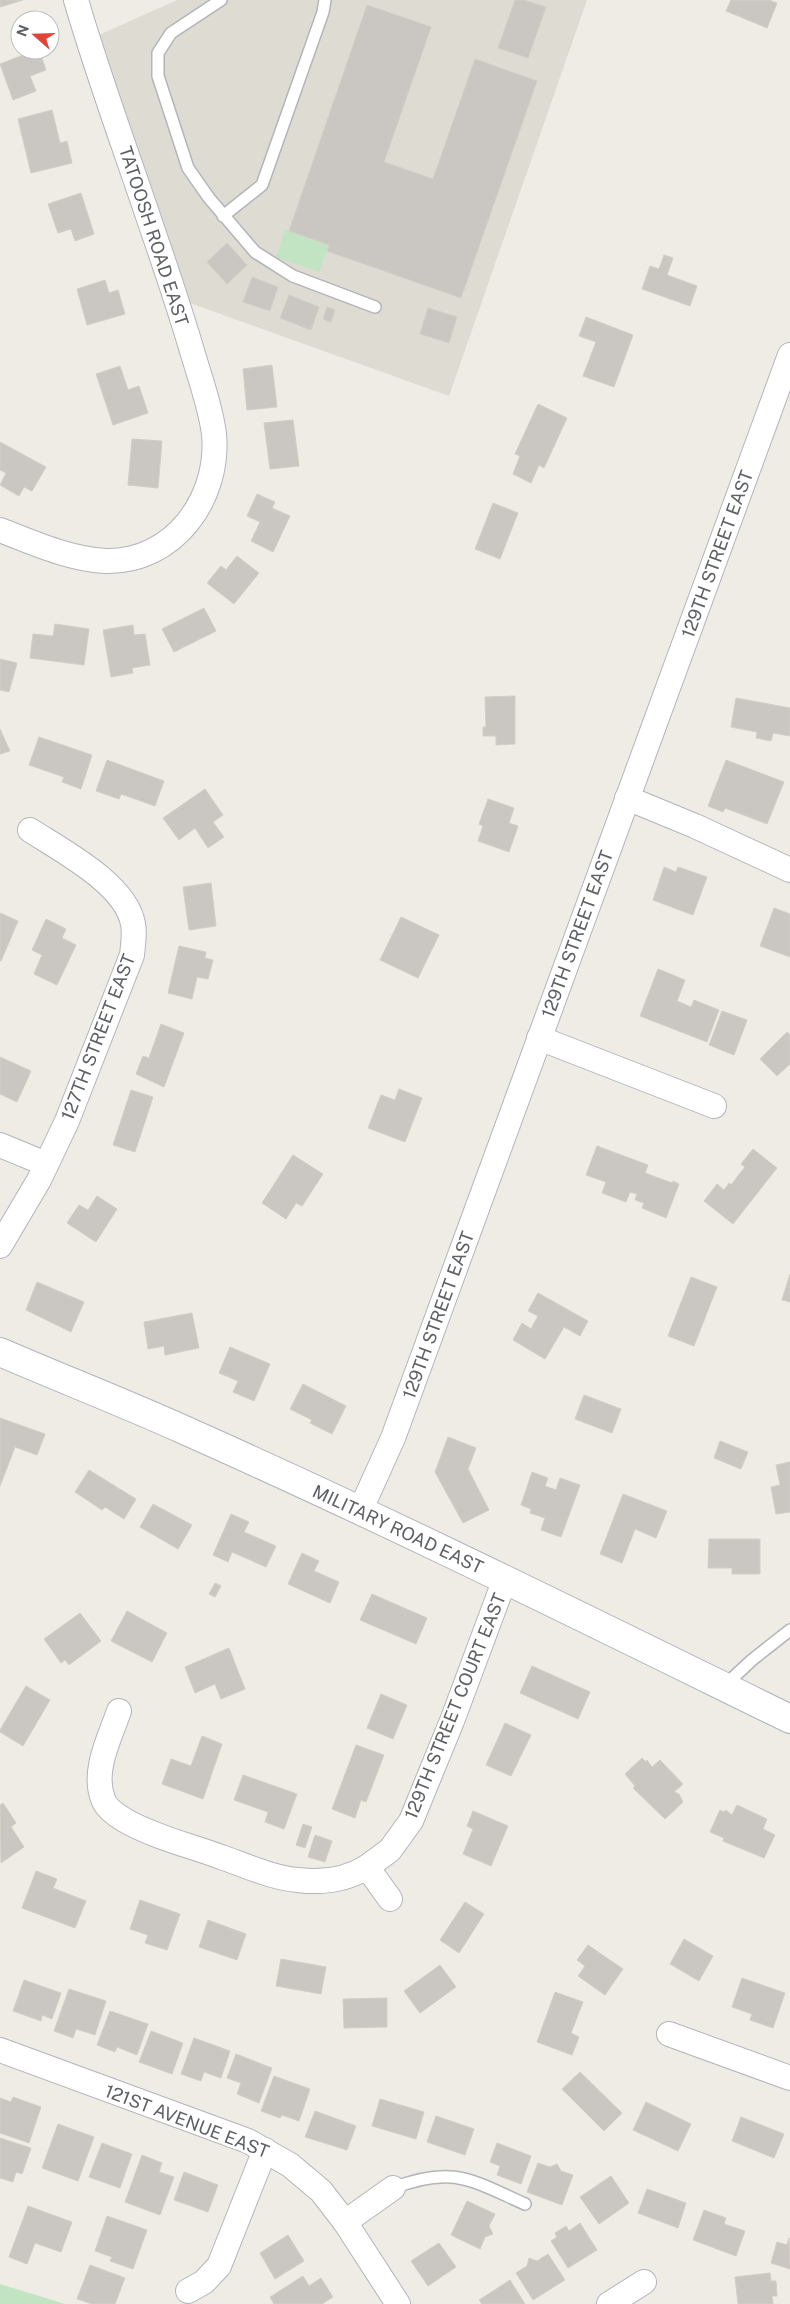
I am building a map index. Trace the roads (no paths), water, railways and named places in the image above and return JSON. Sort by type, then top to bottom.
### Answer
[{"type":"main road","name":"MILITARY ROAD EAST","points":[[0,1352],[181,1428],[360,1511],[505,1579],[790,1719]]},
{"type":"street","name":"TATOOSH ROAD EAST","points":[[0,530],[63,553],[85,558],[118,560],[140,556],[170,540],[190,521],[205,496],[211,476],[214,435],[210,412],[176,298],[76,0]]},
{"type":"street","name":"129TH STREET EAST","points":[[360,1511],[393,1438],[627,798],[781,407],[790,355]]},
{"type":"street","points":[[627,798],[696,826],[790,870]]},
{"type":"street","name":"127TH STREET EAST","points":[[0,1246],[46,1164],[92,1060],[132,955],[133,924],[121,898],[106,883],[30,830]]},
{"type":"street","points":[[539,1038],[714,1106]]},
{"type":"street","points":[[0,1145],[46,1164]]},
{"type":"street","name":"129TH STREET COURT EAST","points":[[120,1711],[103,1757],[99,1784],[103,1801],[116,1814],[130,1823],[178,1842],[295,1880],[335,1880],[355,1875],[390,1850],[411,1821],[452,1721],[505,1579]]},
{"type":"street","points":[[367,1867],[390,1899]]},
{"type":"street","points":[[670,2034],[790,2078]]},
{"type":"street","name":"121ST AVENUE EAST","points":[[0,2050],[248,2141],[290,2165],[321,2192],[345,2222],[398,2304]]},
{"type":"street","points":[[188,2291],[204,2282],[219,2266],[265,2150]]},
{"type":"street","points":[[345,2222],[393,2188]]},
{"type":"street","points":[[609,2304],[644,2282]]},
{"type":"lane","points":[[221,0],[171,33],[158,54],[158,76],[188,168],[223,216],[255,252],[293,276],[375,307]]},
{"type":"lane","points":[[223,216],[262,185],[323,12],[324,0]]},
{"type":"lane","points":[[724,1686],[752,1660],[790,1630]]},
{"type":"lane","points":[[393,2188],[418,2179],[452,2176],[468,2179],[526,2204]]}]
